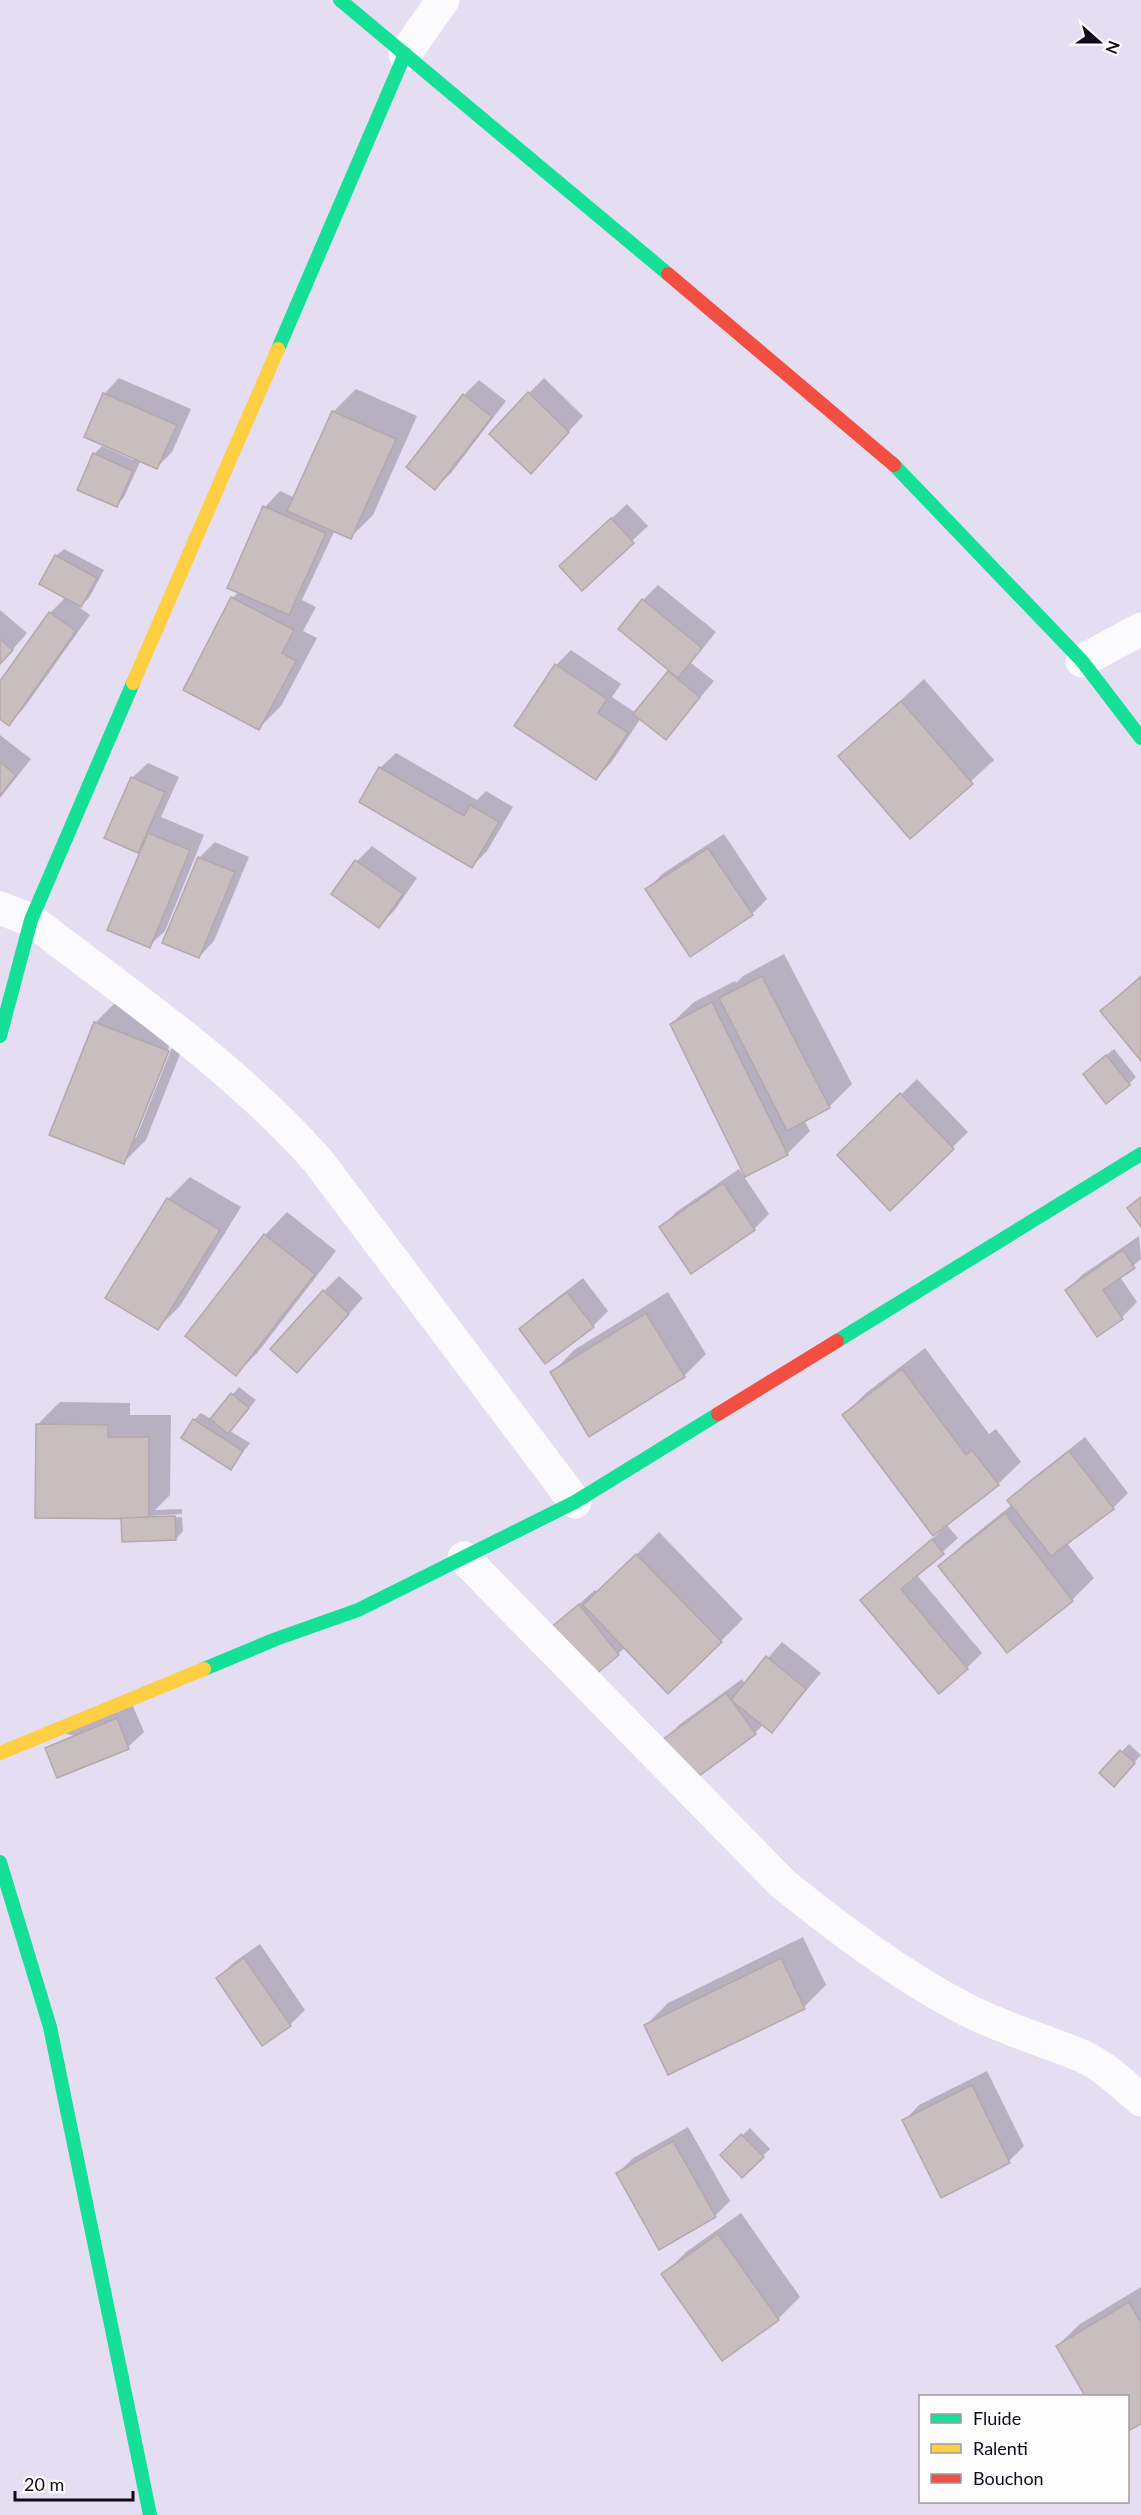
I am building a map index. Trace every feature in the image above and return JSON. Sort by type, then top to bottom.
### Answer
[{"type":"street","points":[[340,0],[881,451],[1082,661],[1141,738]]},
{"type":"street","points":[[0,1036],[31,920],[405,54],[443,0]]},
{"type":"street","points":[[1082,661],[1141,629]]},
{"type":"street","points":[[0,908],[31,920],[238,1080],[284,1122],[318,1161],[575,1502]]},
{"type":"street","points":[[0,1753],[276,1639],[358,1611],[575,1502],[1141,1154]]},
{"type":"street","points":[[464,1558],[782,1883],[823,1915],[928,1988],[1011,2031],[1084,2057],[1114,2076],[1141,2100]]},
{"type":"street","points":[[0,1862],[50,2027],[150,2515]]},
{"type":"building","points":[[528,392],[569,432],[531,474],[489,434]]},
{"type":"building","points":[[103,393],[177,425],[157,469],[84,437]]},
{"type":"building","points":[[463,394],[492,417],[435,490],[406,467]]},
{"type":"building","points":[[332,411],[396,439],[351,539],[287,511]]},
{"type":"building","points":[[93,453],[133,471],[117,507],[77,490]]},
{"type":"building","points":[[263,506],[326,533],[289,615],[227,588]]},
{"type":"building","points":[[611,518],[634,543],[582,591],[559,566]]},
{"type":"building","points":[[55,555],[97,578],[81,607],[39,584]]},
{"type":"building","points":[[231,597],[294,630],[282,653],[296,661],[259,730],[183,690]]},
{"type":"building","points":[[642,599],[702,648],[678,678],[618,629]]},
{"type":"building","points":[[49,612],[76,631],[9,726],[0,719],[0,681]]},
{"type":"building","points":[[0,639],[13,650],[0,664]]},
{"type":"building","points":[[555,664],[607,699],[598,713],[628,733],[596,780],[514,726]]},
{"type":"building","points":[[668,671],[700,697],[666,740],[633,714]]},
{"type":"building","points":[[901,701],[973,784],[910,839],[838,756]]},
{"type":"building","points":[[0,762],[16,775],[0,796]]},
{"type":"building","points":[[379,767],[464,816],[470,805],[499,822],[472,868],[359,802]]},
{"type":"building","points":[[131,777],[165,792],[138,853],[104,838]]},
{"type":"building","points":[[148,833],[190,850],[150,948],[107,930]]},
{"type":"building","points":[[708,848],[753,915],[690,957],[645,889]]},
{"type":"building","points":[[198,857],[235,872],[199,958],[162,943]]},
{"type":"building","points":[[355,860],[403,894],[379,928],[331,894]]},
{"type":"building","points":[[762,976],[830,1108],[787,1131],[719,998]]},
{"type":"building","points":[[1141,977],[1141,1061],[1100,1011]]},
{"type":"building","points":[[712,1002],[788,1155],[745,1177],[670,1024]]},
{"type":"building","points":[[94,1022],[169,1051],[124,1164],[49,1135]]},
{"type":"building","points":[[1106,1055],[1130,1085],[1106,1104],[1083,1074]]},
{"type":"building","points":[[900,1093],[954,1149],[890,1211],[837,1155]]},
{"type":"building","points":[[723,1183],[755,1230],[691,1274],[659,1227]]},
{"type":"building","points":[[1141,1197],[1141,1227],[1127,1208]]},
{"type":"building","points":[[167,1198],[220,1230],[158,1330],[105,1298]]},
{"type":"building","points":[[264,1234],[315,1274],[236,1376],[185,1336]]},
{"type":"building","points":[[1123,1250],[1135,1268],[1103,1290],[1123,1319],[1097,1337],[1065,1290]]},
{"type":"building","points":[[323,1290],[349,1314],[297,1373],[270,1349]]},
{"type":"building","points":[[567,1292],[594,1327],[545,1364],[519,1329]]},
{"type":"building","points":[[646,1313],[685,1377],[589,1437],[550,1372]]},
{"type":"building","points":[[902,1369],[966,1455],[972,1450],[999,1485],[933,1536],[842,1415]]},
{"type":"building","points":[[231,1393],[249,1408],[228,1434],[210,1419]]},
{"type":"building","points":[[193,1419],[243,1451],[231,1470],[181,1438]]},
{"type":"building","points":[[36,1424],[108,1425],[108,1437],[149,1437],[149,1519],[35,1518]]},
{"type":"building","points":[[1069,1451],[1114,1509],[1051,1556],[1007,1500]]},
{"type":"building","points":[[1005,1513],[1073,1601],[1007,1653],[938,1566]]},
{"type":"building","points":[[175,1516],[176,1540],[122,1542],[121,1518]]},
{"type":"building","points":[[932,1539],[944,1554],[901,1589],[968,1669],[939,1694],[860,1600]]},
{"type":"building","points":[[636,1554],[722,1642],[668,1694],[583,1605]]},
{"type":"building","points":[[579,1604],[619,1655],[583,1685],[543,1634]]},
{"type":"building","points":[[766,1656],[806,1689],[772,1733],[731,1700]]},
{"type":"building","points":[[726,1693],[756,1734],[691,1782],[662,1740]]},
{"type":"building","points":[[117,1718],[129,1749],[57,1778],[45,1748]]},
{"type":"building","points":[[1120,1750],[1135,1763],[1114,1787],[1099,1773]]},
{"type":"building","points":[[244,1958],[291,2026],[262,2046],[216,1978]]},
{"type":"building","points":[[781,1958],[805,2009],[668,2075],[644,2025]]},
{"type":"building","points":[[972,2085],[1010,2163],[941,2198],[902,2120]]},
{"type":"building","points":[[741,2134],[764,2157],[742,2178],[720,2155]]},
{"type":"building","points":[[673,2141],[716,2217],[659,2250],[616,2173]]},
{"type":"building","points":[[718,2234],[779,2320],[722,2361],[661,2274]]},
{"type":"building","points":[[1129,2302],[1141,2323],[1141,2424],[1129,2430],[1129,2395],[1084,2395],[1056,2346]]},
{"type":"traffic: fast","points":[[340,0],[668,274]]},
{"type":"traffic: fast","points":[[278,349],[405,54]]},
{"type":"traffic: fast","points":[[894,465],[1082,661],[1141,738]]},
{"type":"traffic: fast","points":[[0,1036],[31,920],[133,683]]},
{"type":"traffic: fast","points":[[837,1341],[1141,1154]]},
{"type":"traffic: fast","points":[[204,1669],[276,1639],[358,1610],[575,1502],[718,1414]]},
{"type":"traffic: fast","points":[[0,1862],[50,2027],[150,2515]]},
{"type":"traffic: slow","points":[[133,683],[278,349]]},
{"type":"traffic: slow","points":[[0,1753],[204,1669]]},
{"type":"traffic: jam","points":[[668,274],[894,465]]},
{"type":"traffic: jam","points":[[718,1414],[837,1341]]}]
